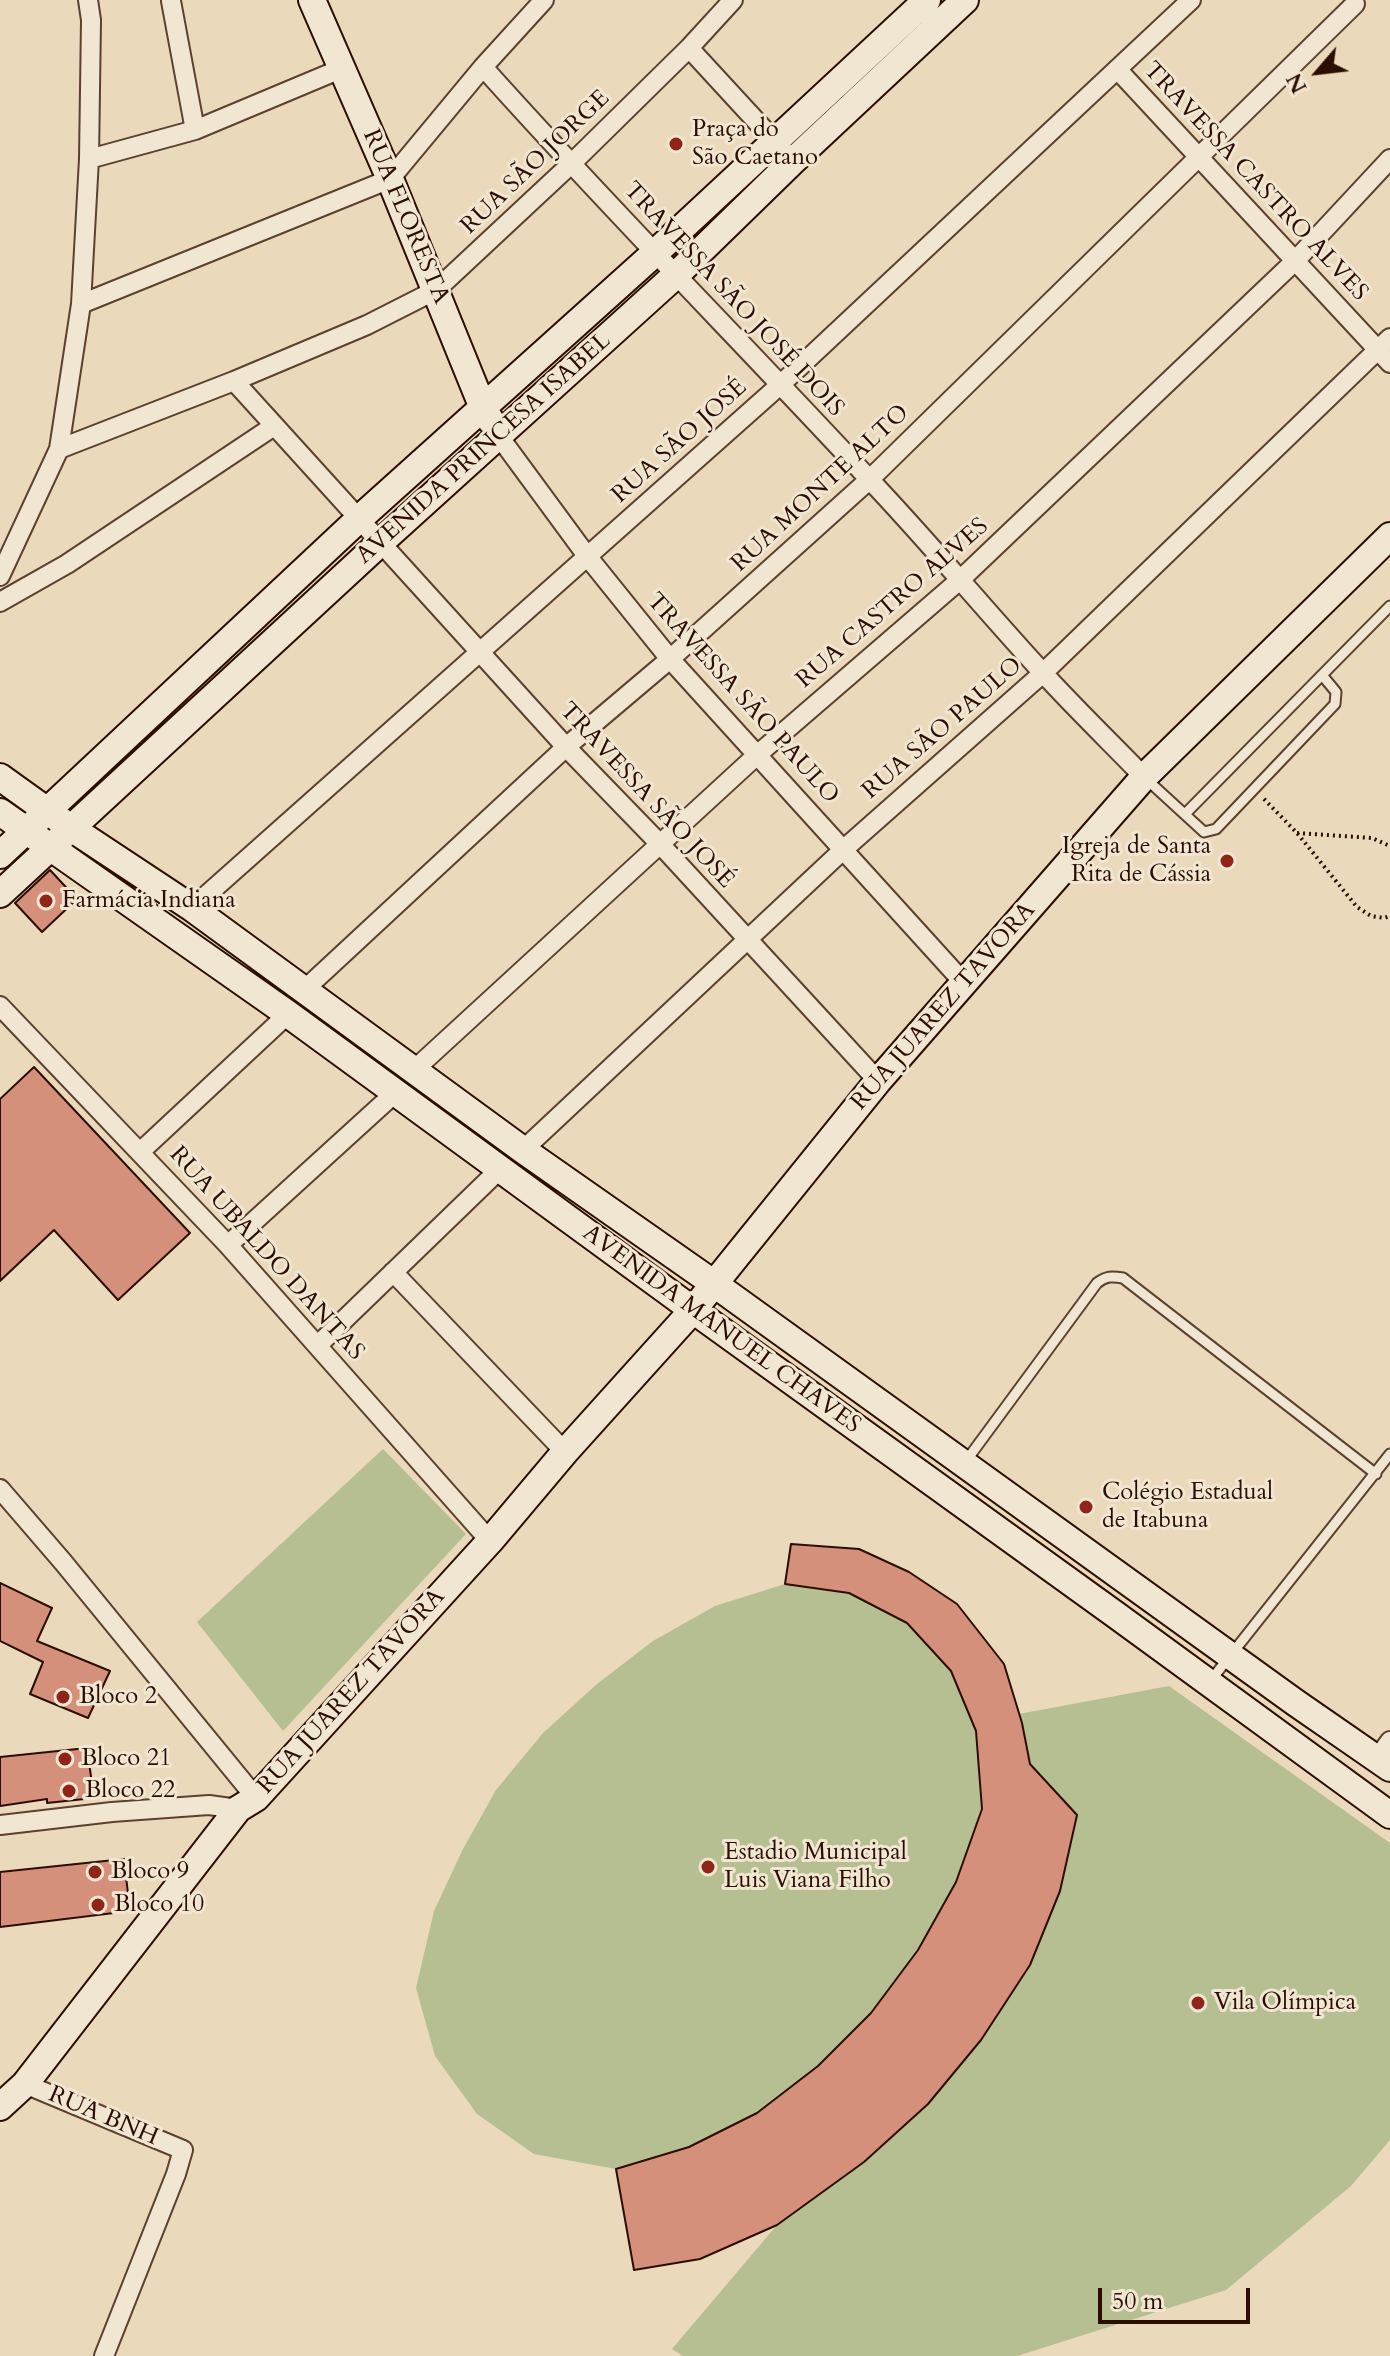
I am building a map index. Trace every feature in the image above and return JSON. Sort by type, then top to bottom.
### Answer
[{"type":"street","points":[[0,576],[59,449],[81,304],[89,159],[91,20],[88,0]]},
{"type":"street","name":"RUA FLORESTA","points":[[312,0],[390,179],[483,408],[498,435]]},
{"type":"street","points":[[81,304],[390,179],[483,67],[544,0]]},
{"type":"street","name":"RUA SÃO JORGE","points":[[59,449],[367,325],[436,290],[570,165],[689,48],[733,0]]},
{"type":"street","name":"AVENIDA PRINCESA ISABEL","points":[[0,894],[677,274],[783,152],[927,0]]},
{"type":"street","name":"AVENIDA PRINCESA ISABEL","points":[[0,855],[360,518],[656,252],[783,152],[965,0]]},
{"type":"street","name":"RUA SÃO JOSÉ","points":[[192,908],[780,385],[1191,0]]},
{"type":"street","points":[[171,1],[195,130]]},
{"type":"street","name":"RUA MONTE ALTO","points":[[303,991],[566,747],[670,659],[870,479],[1355,4]]},
{"type":"street","points":[[689,48],[783,152]]},
{"type":"street","name":"TRAVESSA SÃO JOSÉ DOIS","points":[[483,67],[570,165],[870,479],[1043,673],[1144,777]]},
{"type":"street","points":[[89,159],[195,130],[343,68]]},
{"type":"street","name":"TRAVESSA CASTRO ALVES","points":[[1117,69],[1295,261],[1386,351]]},
{"type":"street","name":"RUA CASTRO ALVES","points":[[414,1070],[757,755],[961,579],[1295,261],[1390,159]]},
{"type":"street","name":"RUA SÃO PAULO","points":[[523,1150],[844,849],[1043,673],[1386,351]]},
{"type":"street","name":"TRAVESSA SÃO JOSÉ","points":[[234,381],[566,747],[660,844],[878,1081]]},
{"type":"street","points":[[0,602],[67,564],[274,426]]},
{"type":"street","name":"TRAVESSA SÃO PAULO","points":[[498,435],[587,556],[670,659],[964,983]]},
{"type":"street","name":"RUA JUAREZ TAVORA","points":[[0,2107],[25,2084],[247,1803],[490,1541],[565,1452],[693,1310],[878,1081],[1144,777],[1390,536]]},
{"type":"street","name":"AVENIDA MANUEL CHAVES","points":[[0,777],[192,908],[523,1150],[1231,1655],[1386,1756]]},
{"type":"street","name":"AVENIDA MANUEL CHAVES","points":[[0,812],[288,1014],[1390,1815]]},
{"type":"street","name":"RUA UBALDO DANTAS","points":[[0,1006],[228,1245],[490,1541]]},
{"type":"street","points":[[140,1152],[288,1014]]},
{"type":"street","points":[[228,1245],[396,1092]]},
{"type":"street","points":[[318,1345],[500,1169]]},
{"type":"street","points":[[393,1272],[565,1452]]},
{"type":"street","points":[[0,1489],[63,1562],[247,1803]]},
{"type":"street","points":[[0,1825],[112,1812],[247,1803]]},
{"type":"street","name":"RUA BNH","points":[[0,2072],[183,2150],[104,2356]]},
{"type":"lane","points":[[1185,814],[1390,606]]},
{"type":"lane","points":[[1144,777],[1204,832],[1216,829],[1335,704],[1336,692],[1322,675]]},
{"type":"lane","points":[[963,1464],[1097,1283],[1113,1276],[1123,1278],[1376,1474]]},
{"type":"lane","points":[[1209,1684],[1390,1454]]},
{"type":"path","points":[[1254,789],[1297,833],[1357,907],[1371,916],[1390,916]]},
{"type":"path","points":[[1297,833],[1372,838],[1390,846]]},
{"type":"green space","points":[[383,1449],[466,1534],[283,1731],[197,1622]]},
{"type":"green space","name":"Estadio Municipal Luis Viana Filho","points":[[785,1584],[849,1593],[907,1623],[951,1671],[976,1731],[982,1809],[956,1882],[918,1950],[871,2013],[818,2066],[757,2113],[689,2147],[616,2169],[534,2154],[477,2114],[435,2056],[416,1988],[434,1911],[462,1851],[496,1790],[543,1733],[597,1684],[653,1641],[715,1606]]},
{"type":"green space","name":"Vila Olímpica","points":[[1169,1686],[1390,1843],[1390,2140],[1351,2186],[1226,2290],[1017,2356],[683,2356],[672,2349],[777,2225],[864,2163],[928,2104],[981,2040],[1030,1965],[1030,1764],[1019,1714]]},
{"type":"building","name":"Farmácia Indiana","points":[[50,870],[77,899],[42,932],[15,903]]},
{"type":"building","points":[[34,1067],[190,1233],[118,1300],[54,1230],[0,1281],[0,1099]]},
{"type":"building","points":[[791,1544],[859,1549],[909,1572],[957,1604],[1004,1664],[1022,1723],[1030,1764],[1077,1815],[1060,1891],[1030,1965],[981,2040],[928,2104],[864,2162],[777,2225],[700,2259],[634,2270],[616,2169],[689,2147],[757,2113],[818,2066],[871,2013],[918,1950],[956,1882],[982,1809],[976,1731],[951,1671],[907,1623],[849,1593],[785,1584]]},
{"type":"building","points":[[0,1583],[52,1608],[37,1641],[110,1671],[88,1718],[30,1694],[43,1662],[0,1641]]},
{"type":"building","points":[[87,1748],[94,1798],[47,1803],[47,1799],[0,1806],[0,1757]]},
{"type":"building","points":[[124,1859],[130,1911],[0,1927],[0,1872]]},
{"type":"place","name":"Praça do São Caetano","points":[[676,144]]},
{"type":"place","name":"Igreja de Santa Rita de Cássia","points":[[1227,861]]},
{"type":"place","name":"Farmácia Indiana","points":[[46,901]]},
{"type":"place","name":"Colégio Estadual de Itabuna","points":[[1086,1507]]},
{"type":"place","name":"Bloco 2","points":[[63,1697]]},
{"type":"place","name":"Bloco 21","points":[[65,1759]]},
{"type":"place","name":"Bloco 22","points":[[69,1791]]},
{"type":"place","name":"Estadio Municipal Luis Viana Filho","points":[[708,1867]]},
{"type":"place","name":"Bloco 9","points":[[95,1872]]},
{"type":"place","name":"Bloco 10","points":[[98,1905]]},
{"type":"place","name":"Vila Olímpica","points":[[1198,2003]]}]
